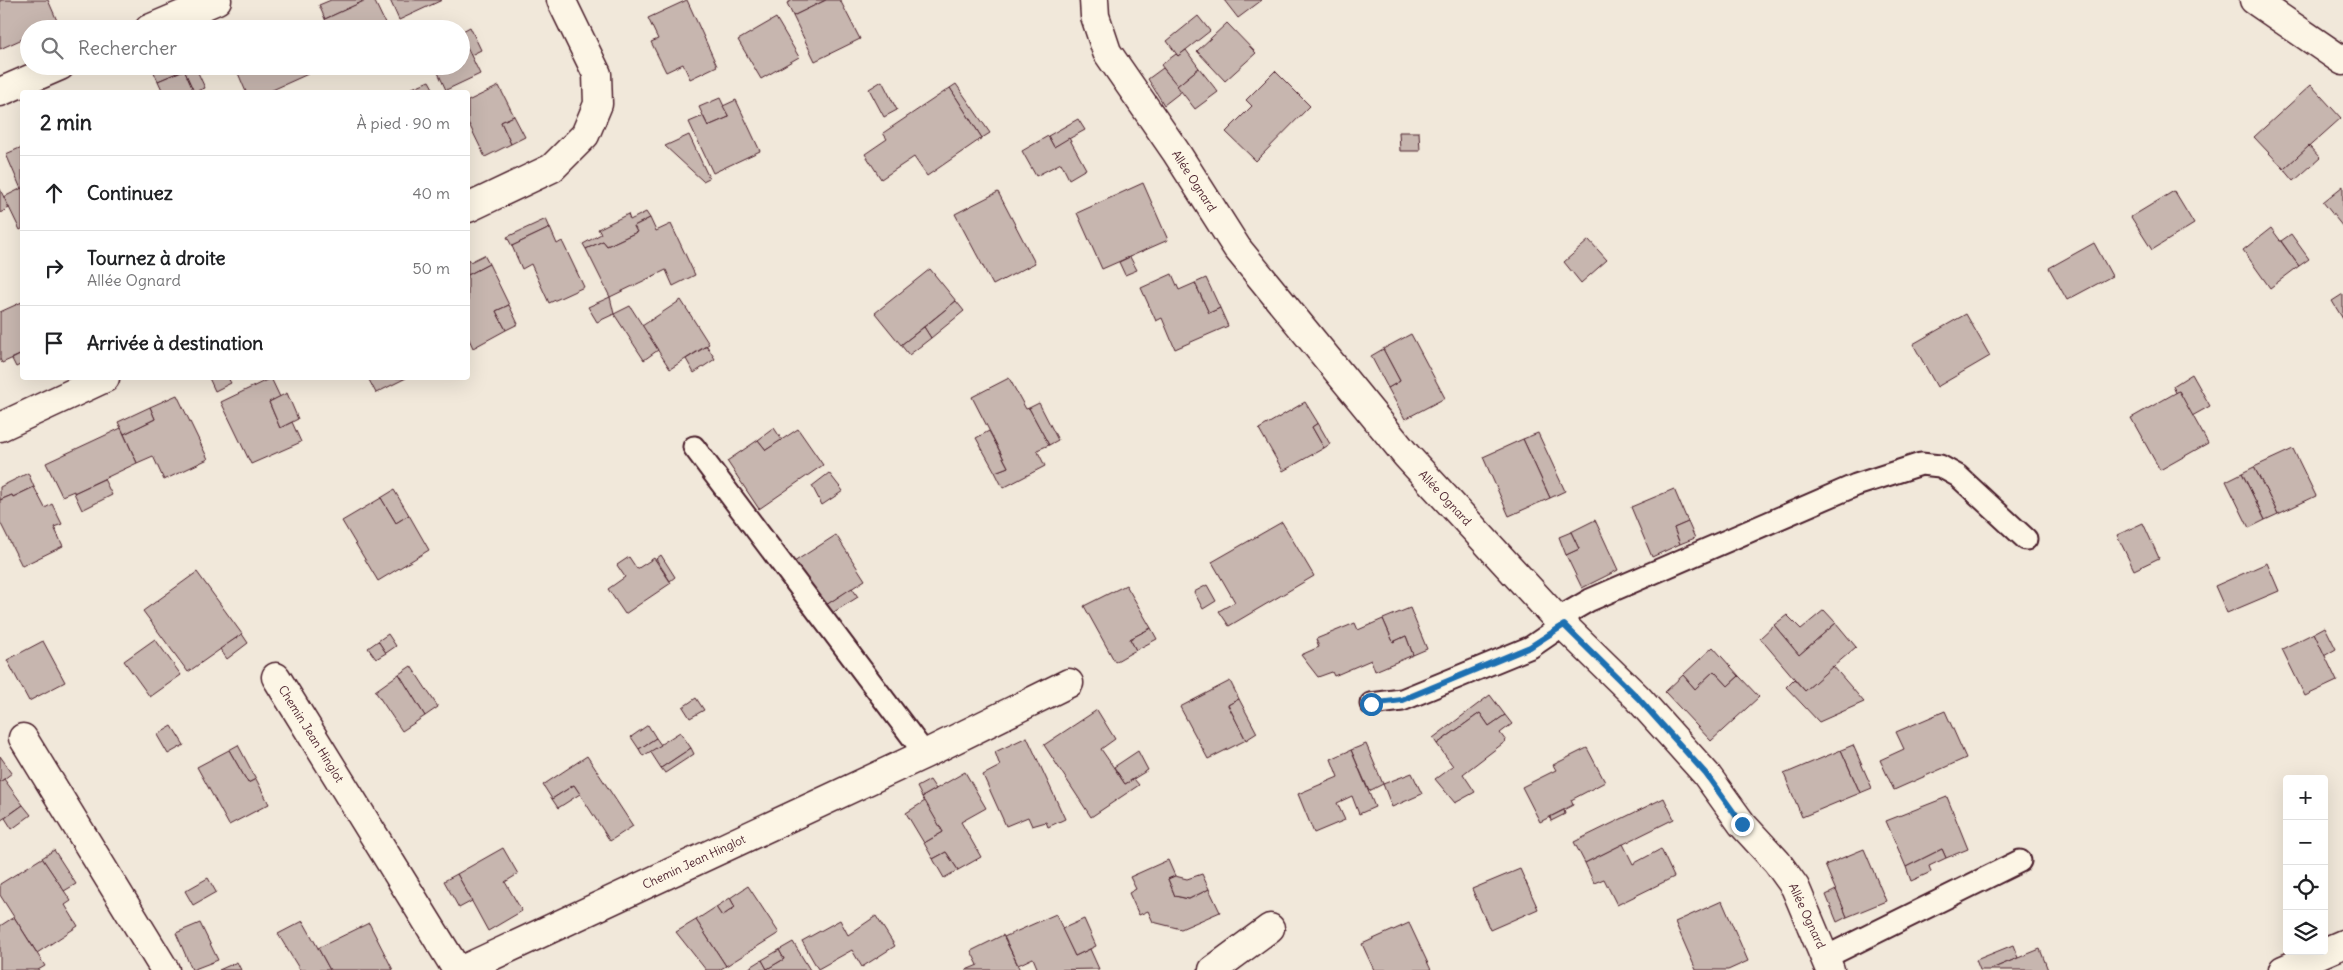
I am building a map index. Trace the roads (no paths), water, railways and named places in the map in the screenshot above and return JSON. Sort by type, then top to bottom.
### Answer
[{"type":"street","points":[[170,20],[217,0]]},
{"type":"street","points":[[470,207],[552,168],[585,135],[598,104],[597,74],[561,0]]},
{"type":"street","name":"Allée Ognard","points":[[1094,0],[1096,16],[1107,52],[1176,152],[1237,248],[1406,455],[1560,622],[1638,698],[1706,774],[1742,824],[1777,862],[1795,887],[1828,964]]},
{"type":"street","points":[[2254,0],[2343,60]]},
{"type":"street","points":[[0,92],[39,75]]},
{"type":"street","points":[[0,427],[102,380]]},
{"type":"street","name":"Chemin Jean Hinglot","points":[[276,677],[457,970]]},
{"type":"street","name":"Chemin Jean Hinglot","points":[[462,970],[925,754],[1069,683]]},
{"type":"street","points":[[23,738],[165,970]]},
{"type":"street","points":[[1214,970],[1270,928]]},
{"type":"street","points":[[2283,970],[2343,944]]},
{"type":"lane","points":[[694,447],[925,754]]},
{"type":"lane","points":[[1371,704],[1402,700],[1530,647],[1590,600],[1856,485],[1921,464],[1940,466],[1958,476],[2026,539]]},
{"type":"lane","points":[[1828,964],[2020,861]]}]
